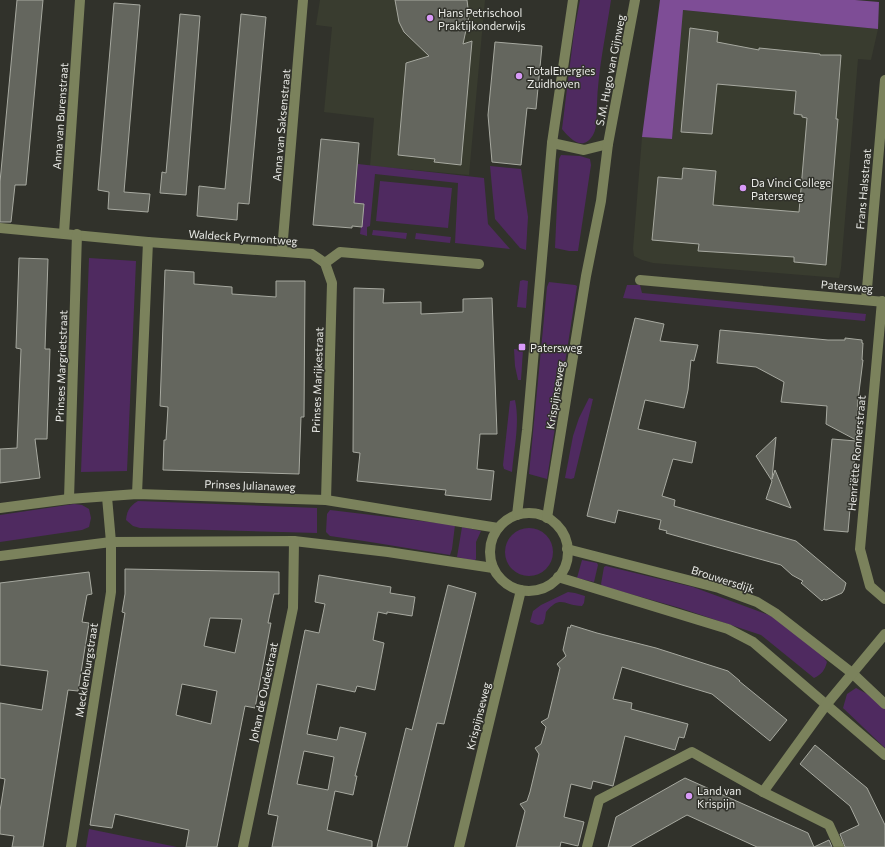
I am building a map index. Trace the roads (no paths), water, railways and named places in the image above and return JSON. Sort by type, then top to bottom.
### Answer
[{"type":"street","name":"Anna van Burenstraat","points":[[64,233],[80,0]]},
{"type":"street","name":"Anna van Saksenstraat","points":[[282,251],[304,0]]},
{"type":"street","points":[[573,0],[552,143],[584,150],[608,144]]},
{"type":"street","name":"S.M. Hugo van Gijnweg","points":[[586,276],[601,201],[608,144],[635,0]]},
{"type":"street","name":"Frans Halsstraat","points":[[866,300],[885,80]]},
{"type":"street","name":"Krispijnseweg","points":[[518,515],[527,430],[552,143]]},
{"type":"street","name":"Waldeck Pyrmontweg","points":[[0,228],[77,234],[148,242],[312,254],[325,262]]},
{"type":"street","name":"Prinses Margrietstraat","points":[[69,498],[77,234]]},
{"type":"street","points":[[137,494],[148,242]]},
{"type":"street","points":[[325,262],[340,252],[479,264]]},
{"type":"street","name":"Prinses Marijkestraat","points":[[325,262],[332,283],[326,500]]},
{"type":"street","name":"Krispijnseweg","points":[[548,518],[586,276]]},
{"type":"street","name":"Patersweg","points":[[640,280],[884,302]]},
{"type":"street","name":"Henriëtte Ronnerstraat","points":[[884,302],[860,549],[870,586],[885,599]]},
{"type":"street","name":"Prinses Julianaweg","points":[[0,508],[69,498],[137,494],[326,500],[498,528]]},
{"type":"street","name":"Mecklenburgstraat","points":[[71,847],[111,592],[111,542],[106,496]]},
{"type":"street","points":[[533,514],[548,518],[563,534],[567,549],[565,564],[558,577],[553,582],[541,589],[528,591],[514,588],[502,580],[493,568],[490,548],[494,534],[504,522],[518,515],[533,514]]},
{"type":"street","points":[[0,556],[111,542],[294,540],[388,552],[493,568]]},
{"type":"street","name":"Johan de Oudestraat","points":[[243,847],[293,608],[294,540]]},
{"type":"street","name":"Brouwersdijk","points":[[567,549],[719,588],[757,602],[775,612],[852,673],[885,704]]},
{"type":"street","points":[[558,577],[728,629],[753,642],[885,755]]},
{"type":"street","name":"Krispijnseweg","points":[[459,847],[521,590]]},
{"type":"street","points":[[763,792],[826,705],[885,634]]},
{"type":"street","points":[[587,847],[599,800],[692,752],[763,792],[828,826],[839,847]]},
{"type":"place","name":"Hans Petrischool Praktijkonderwijs","points":[[430,18]]},
{"type":"place","name":"TotalEnergies Zuidhoven","points":[[519,76]]},
{"type":"place","name":"Da Vinci College Patersweg","points":[[743,188]]},
{"type":"place","name":"Patersweg","points":[[522,347]]},
{"type":"place","name":"Land van Krispijn","points":[[689,796]]}]
